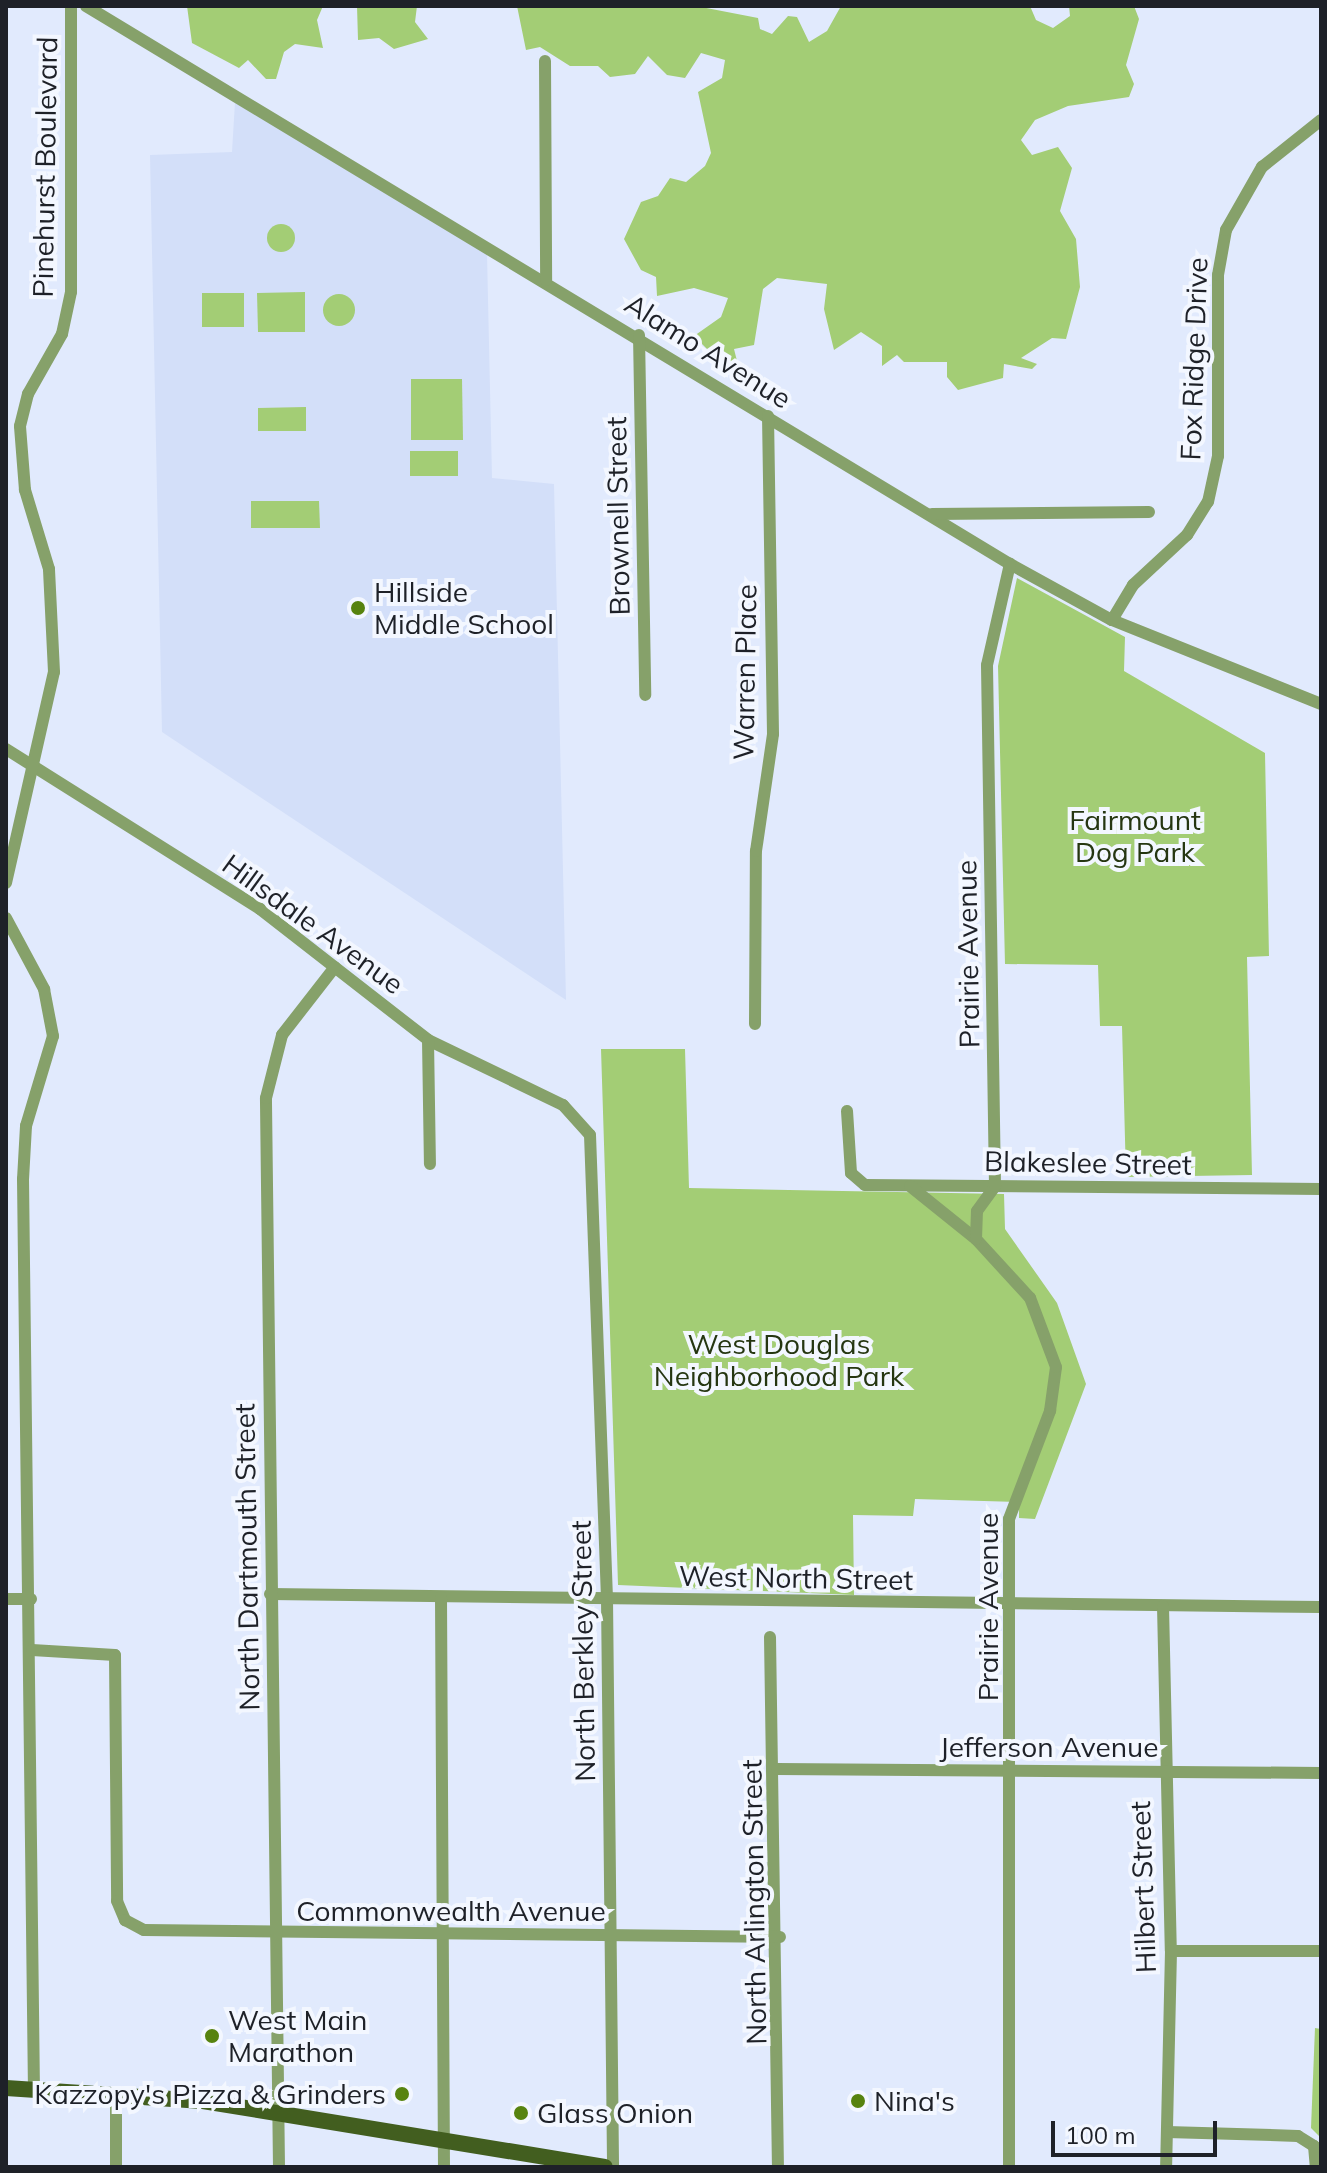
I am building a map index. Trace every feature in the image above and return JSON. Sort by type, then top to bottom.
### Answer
[{"type":"main road","points":[[6,2088],[116,2095],[279,2113],[605,2167]]},
{"type":"street","name":"Pinehurst Boulevard","points":[[6,883],[52,687],[55,616],[22,474],[20,426],[28,394],[62,334],[71,292],[71,6]]},
{"type":"street","name":"Alamo Avenue","points":[[86,6],[639,335],[1010,564],[1112,620],[1321,704]]},
{"type":"street","points":[[545,61],[546,280]]},
{"type":"street","name":"Fox Ridge Drive","points":[[1112,620],[1133,585],[1187,535],[1208,502],[1218,456],[1218,275],[1226,230],[1262,167],[1321,120]]},
{"type":"street","name":"Brownell Street","points":[[639,335],[645,695]]},
{"type":"street","name":"Warren Place","points":[[755,1024],[756,851],[773,734],[768,416]]},
{"type":"street","points":[[931,514],[1149,512]]},
{"type":"street","name":"Prairie Avenue","points":[[1009,2167],[1012,1771],[1010,1502],[1050,1411],[1055,1354],[1030,1298],[976,1239],[977,1211],[995,1186],[987,665],[1010,564]]},
{"type":"street","name":"Hillsdale Avenue","points":[[6,749],[219,882],[428,1040],[563,1105],[590,1135]]},
{"type":"street","points":[[6,918],[44,989],[53,1036],[26,1126],[23,1179],[32,1650],[34,2090]]},
{"type":"street","name":"North Dartmouth Street","points":[[279,2167],[278,1934],[270,1594],[269,1069],[292,1019],[335,967]]},
{"type":"street","points":[[428,1040],[430,1164]]},
{"type":"street","name":"Blakeslee Street","points":[[847,1111],[855,1181],[910,1186],[1321,1189]]},
{"type":"street","name":"North Berkley Street","points":[[590,1135],[607,1599],[613,2167]]},
{"type":"street","points":[[910,1186],[976,1239]]},
{"type":"street","name":"West North Street","points":[[270,1594],[1010,1606],[1321,1607]]},
{"type":"street","points":[[441,1597],[446,1936],[444,2167]]},
{"type":"street","points":[[6,1599],[31,1599]]},
{"type":"street","name":"Hilbert Street","points":[[1163,1606],[1164,1772],[1171,1951],[1166,2167]]},
{"type":"street","name":"North Arlington Street","points":[[770,1637],[777,1769],[780,1937],[778,2167]]},
{"type":"street","name":"Commonwealth Avenue","points":[[32,1650],[115,1655],[117,1901],[125,1920],[157,1932],[780,1937]]},
{"type":"street","name":"Jefferson Avenue","points":[[777,1769],[1321,1773]]},
{"type":"street","points":[[1171,1951],[1321,1951]]},
{"type":"street","points":[[116,2095],[116,2167]]},
{"type":"street","points":[[1167,2132],[1298,2136],[1314,2146],[1316,2167]]},
{"type":"shaded area","name":"Hillside Middle School","points":[[235,102],[487,254],[492,478],[554,484],[566,1000],[162,732],[150,155],[232,152]]},
{"type":"green space","points":[[187,6],[323,6],[317,20],[323,48],[295,44],[284,52],[276,79],[266,79],[248,60],[239,68],[192,43]]},
{"type":"green space","points":[[357,6],[417,6],[415,22],[428,39],[394,49],[379,38],[358,40]]},
{"type":"green space","points":[[517,6],[696,6],[758,18],[760,29],[772,34],[788,16],[797,17],[809,42],[827,31],[841,6],[1030,6],[1036,20],[1053,28],[1070,16],[1069,6],[1134,6],[1139,19],[1126,65],[1134,84],[1129,97],[1068,106],[1035,120],[1021,140],[1032,155],[1058,147],[1072,168],[1060,211],[1076,239],[1080,287],[1066,339],[1052,338],[1021,358],[1037,364],[1032,369],[1004,364],[1003,378],[958,390],[947,377],[947,362],[904,362],[897,355],[882,366],[882,346],[861,332],[834,350],[824,309],[827,284],[777,278],[763,289],[754,345],[734,349],[738,365],[721,363],[694,336],[721,317],[728,298],[694,288],[657,296],[656,277],[641,270],[624,239],[641,202],[658,196],[670,178],[686,182],[705,166],[711,153],[698,92],[722,78],[725,60],[701,53],[685,78],[667,75],[648,56],[635,74],[610,77],[598,66],[570,66],[540,47],[526,50]]},
{"type":"green space","points":[[281,224],[291,228],[295,238],[291,248],[281,252],[271,248],[267,238],[271,228]]},
{"type":"green space","points":[[305,292],[305,332],[258,332],[257,293]]},
{"type":"green space","points":[[202,293],[244,293],[244,327],[202,327]]},
{"type":"green space","points":[[339,294],[350,299],[355,310],[350,321],[339,326],[328,321],[323,310],[328,299]]},
{"type":"green space","points":[[411,379],[462,379],[463,440],[411,440]]},
{"type":"green space","points":[[306,407],[306,431],[258,431],[258,408]]},
{"type":"green space","points":[[410,451],[458,451],[458,476],[410,476]]},
{"type":"green space","points":[[251,501],[319,501],[320,528],[251,528]]},
{"type":"green space","name":"Fairmount Dog Park","points":[[1017,578],[1125,637],[1124,671],[1265,753],[1269,956],[1247,957],[1252,1175],[1126,1177],[1122,1026],[1100,1026],[1098,965],[1005,964],[998,666]]},
{"type":"green space","name":"West Douglas Neighborhood Park","points":[[601,1049],[685,1049],[689,1188],[1004,1194],[1005,1229],[1057,1303],[1086,1384],[1035,1519],[1019,1518],[1019,1502],[915,1499],[913,1516],[853,1515],[854,1595],[618,1585]]},
{"type":"green space","points":[[1315,2028],[1321,2029],[1321,2138],[1311,2128]]},
{"type":"place","name":"Hillside Middle School","points":[[358,608]]},
{"type":"place","name":"West Main Marathon","points":[[212,2036]]},
{"type":"place","name":"Kazzopy's Pizza & Grinders","points":[[402,2094]]},
{"type":"place","name":"Nina's","points":[[858,2101]]},
{"type":"place","name":"Glass Onion","points":[[521,2113]]}]
